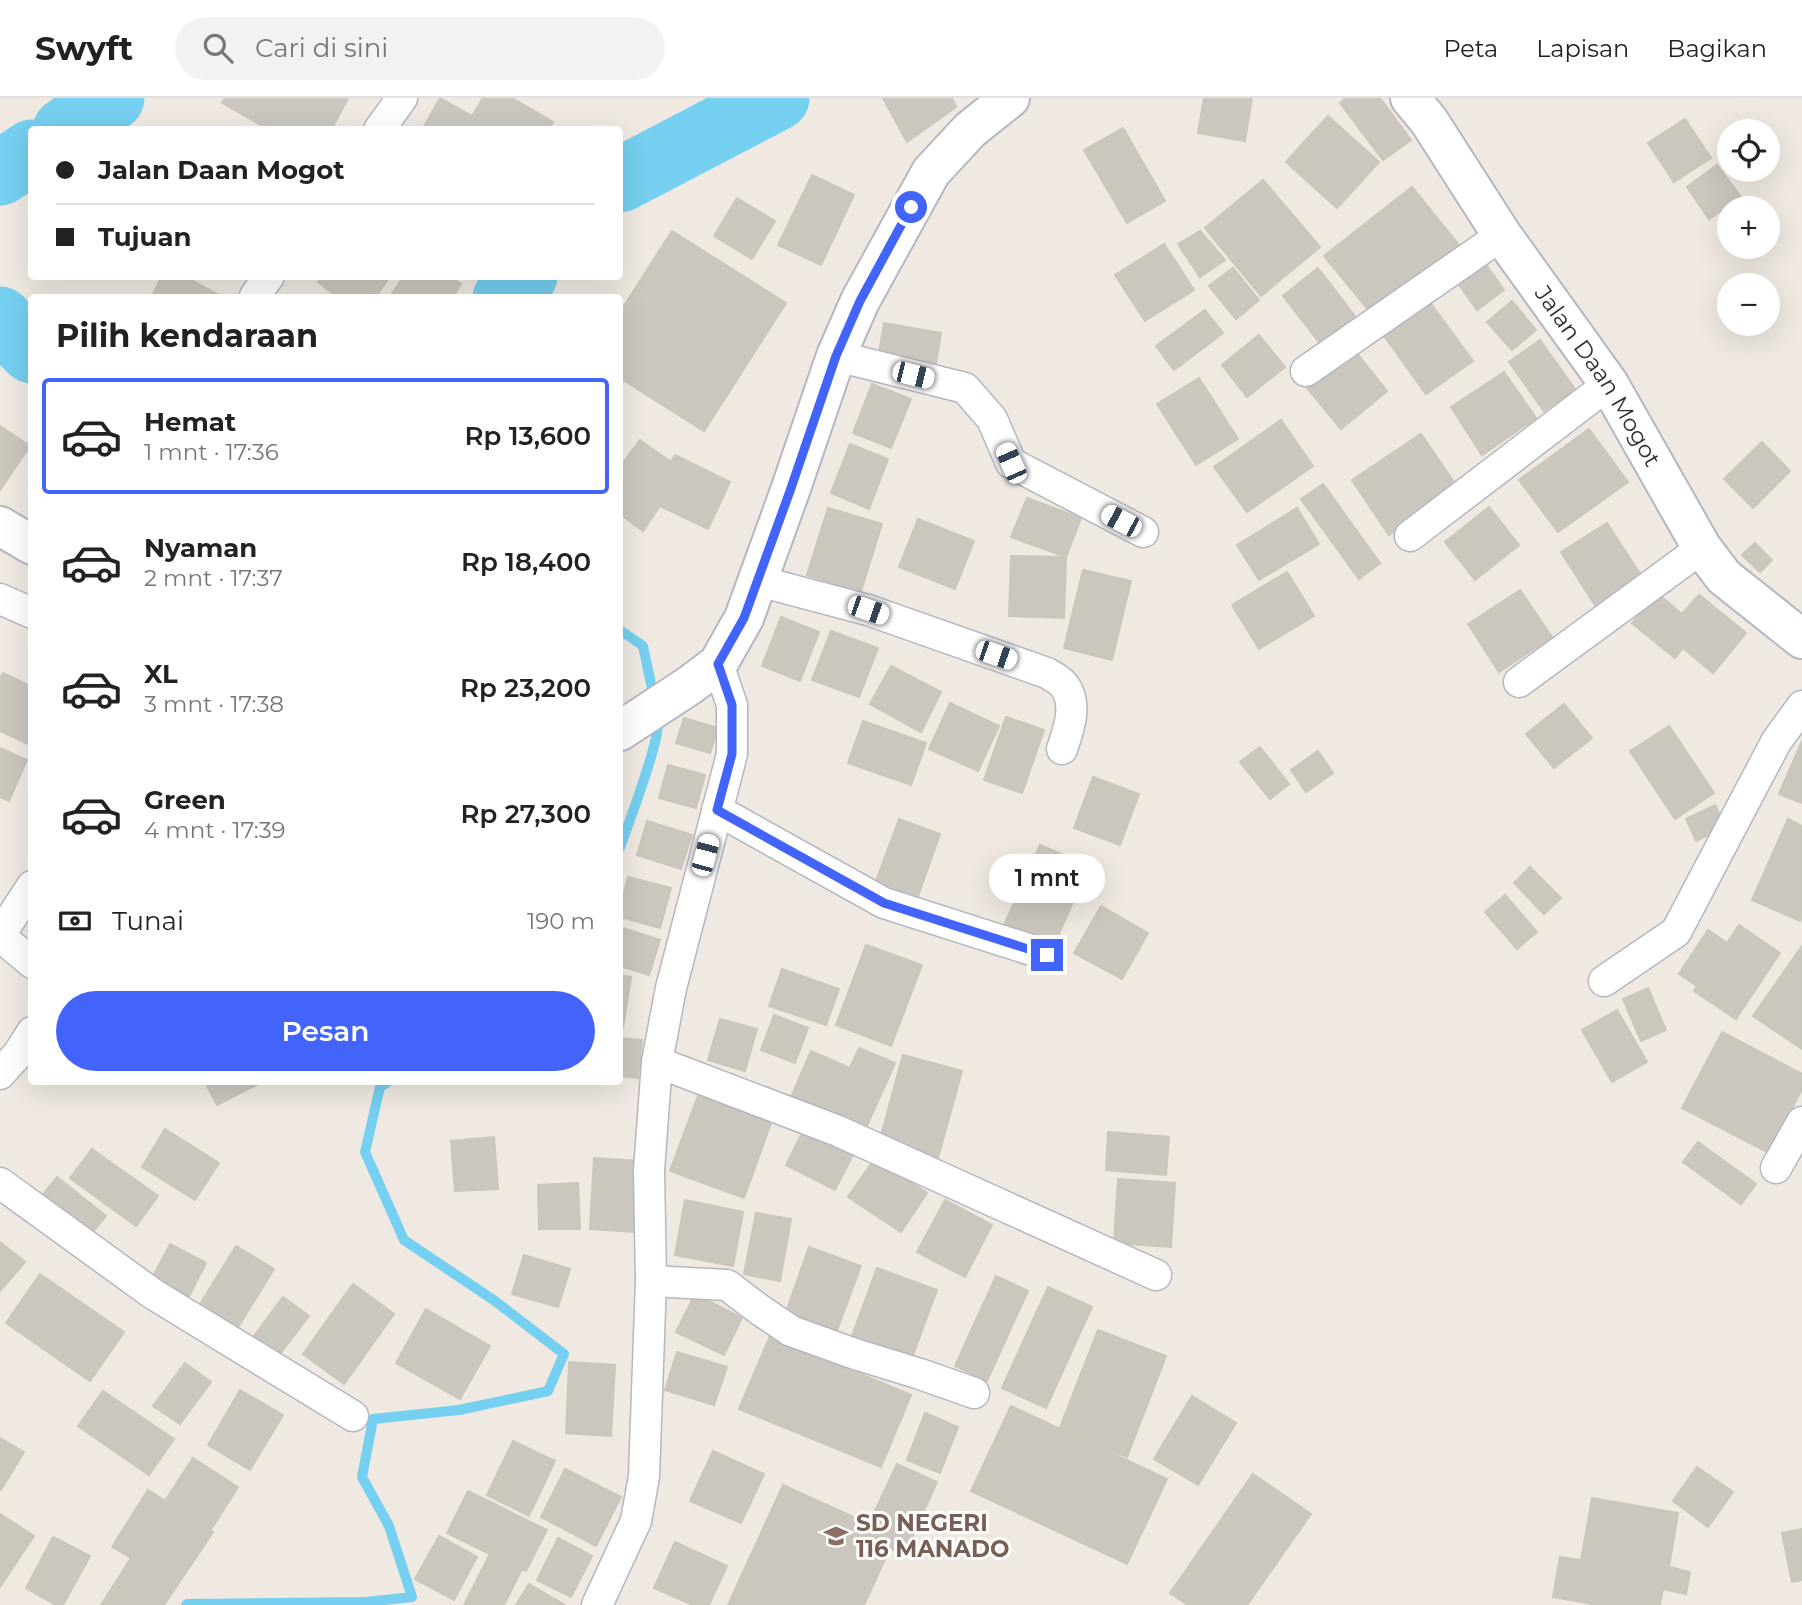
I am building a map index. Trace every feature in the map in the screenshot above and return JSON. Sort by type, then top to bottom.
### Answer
[{"type":"main road","points":[[631,724],[704,675],[744,618],[836,356],[860,301],[931,172],[970,130],[1010,98]]},
{"type":"main road","name":"Jalan Daan Mogot","points":[[1410,98],[1429,121],[1502,235],[1609,384],[1702,548],[1724,577],[1798,629]]},
{"type":"main road","points":[[0,526],[28,543]]},
{"type":"street","points":[[382,126],[402,98]]},
{"type":"street","points":[[1306,371],[1502,235]]},
{"type":"street","points":[[836,356],[965,388],[992,419],[1011,463],[1143,532]]},
{"type":"street","points":[[1410,536],[1609,384]]},
{"type":"street","points":[[1520,682],[1702,548]]},
{"type":"street","points":[[758,581],[868,610],[1047,673],[1063,684],[1071,708],[1071,724],[1062,749]]},
{"type":"street","points":[[0,599],[28,611]]},
{"type":"street","points":[[597,1605],[636,1521],[643,1476],[651,1281],[649,1170],[657,1062],[671,988],[732,754],[732,705],[704,675]]},
{"type":"street","points":[[1604,981],[1676,932],[1776,742],[1802,706]]},
{"type":"street","points":[[717,810],[884,903],[1047,955]]},
{"type":"street","points":[[28,892],[0,935],[28,960]]},
{"type":"street","points":[[0,1074],[19,1054],[28,1039]]},
{"type":"street","points":[[657,1062],[838,1131],[1156,1275]]},
{"type":"street","points":[[1776,1168],[1802,1122]]},
{"type":"street","points":[[0,1183],[153,1294],[353,1416]]},
{"type":"street","points":[[651,1281],[727,1284],[791,1331],[974,1393]]},
{"type":"building","points":[[225,98],[348,98],[333,126],[263,126],[222,103]]},
{"type":"building","points":[[440,98],[472,116],[483,98],[512,98],[553,122],[551,126],[424,126]]},
{"type":"building","points":[[883,98],[952,98],[956,107],[907,142]]},
{"type":"building","points":[[1204,98],[1252,98],[1245,141],[1198,133]]},
{"type":"building","points":[[1346,98],[1380,98],[1411,140],[1383,160],[1340,103]]},
{"type":"building","points":[[1328,116],[1379,162],[1337,208],[1286,162]]},
{"type":"building","points":[[1685,119],[1711,158],[1674,182],[1648,143]]},
{"type":"building","points":[[1123,128],[1165,201],[1127,223],[1084,150]]},
{"type":"building","points":[[1717,165],[1717,182],[1730,182],[1740,196],[1717,196],[1717,214],[1709,219],[1687,187]]},
{"type":"building","points":[[812,175],[854,195],[821,265],[778,245]]},
{"type":"building","points":[[1263,180],[1320,247],[1261,296],[1205,228]]},
{"type":"building","points":[[1412,187],[1459,245],[1371,313],[1324,256]]},
{"type":"building","points":[[737,198],[775,221],[752,259],[714,236]]},
{"type":"building","points":[[672,231],[786,303],[704,431],[623,380],[623,307]]},
{"type":"building","points":[[1200,231],[1225,260],[1200,277],[1178,244]]},
{"type":"building","points":[[1164,244],[1194,290],[1145,321],[1115,275]]},
{"type":"building","points":[[1485,263],[1504,290],[1477,310],[1457,282]]},
{"type":"building","points":[[1233,268],[1259,300],[1236,319],[1209,286]]},
{"type":"building","points":[[1318,268],[1358,320],[1323,347],[1283,296]]},
{"type":"building","points":[[160,280],[191,280],[217,294],[153,294]]},
{"type":"building","points":[[387,280],[378,294],[334,294],[318,282]]},
{"type":"building","points":[[401,280],[455,280],[461,284],[455,294],[392,294]]},
{"type":"building","points":[[1429,301],[1473,361],[1426,394],[1382,333]]},
{"type":"building","points":[[1512,301],[1536,330],[1512,350],[1487,322]]},
{"type":"building","points":[[1205,310],[1223,333],[1174,370],[1156,346]]},
{"type":"building","points":[[884,323],[941,333],[935,369],[878,359]]},
{"type":"building","points":[[1259,335],[1285,367],[1247,397],[1222,365]]},
{"type":"building","points":[[1540,340],[1575,389],[1544,411],[1509,362]]},
{"type":"building","points":[[1354,350],[1387,391],[1341,429],[1307,388]]},
{"type":"building","points":[[1504,372],[1536,418],[1482,455],[1451,407]]},
{"type":"building","points":[[1199,378],[1238,439],[1196,465],[1157,404]]},
{"type":"building","points":[[872,384],[911,399],[891,448],[853,433]]},
{"type":"building","points":[[1281,420],[1313,466],[1247,512],[1214,467]]},
{"type":"building","points":[[0,426],[28,445],[28,449],[0,490]]},
{"type":"building","points":[[1589,429],[1628,482],[1558,532],[1519,480]]},
{"type":"building","points":[[1421,434],[1458,488],[1389,535],[1352,480]]},
{"type":"building","points":[[640,440],[671,462],[675,455],[730,482],[708,529],[660,506],[643,531],[623,516],[623,463]]},
{"type":"building","points":[[1762,442],[1790,471],[1753,508],[1724,479]]},
{"type":"building","points":[[850,444],[888,459],[869,509],[831,493]]},
{"type":"building","points":[[1323,484],[1380,563],[1359,579],[1301,499]]},
{"type":"building","points":[[1027,498],[1081,518],[1066,557],[1011,537]]},
{"type":"building","points":[[1489,507],[1519,545],[1475,580],[1445,542]]},
{"type":"building","points":[[828,508],[882,524],[861,591],[807,575]]},
{"type":"building","points":[[1297,508],[1319,544],[1259,580],[1237,545]]},
{"type":"building","points":[[918,519],[974,541],[955,589],[899,567]]},
{"type":"building","points":[[1607,523],[1648,586],[1602,616],[1561,552]]},
{"type":"building","points":[[1755,543],[1772,560],[1760,572],[1742,555]]},
{"type":"building","points":[[1011,556],[1066,557],[1064,618],[1009,616]]},
{"type":"building","points":[[1083,570],[1131,581],[1112,660],[1064,648]]},
{"type":"building","points":[[1287,572],[1314,616],[1259,649],[1232,605]]},
{"type":"building","points":[[1520,590],[1552,637],[1499,672],[1468,624]]},
{"type":"building","points":[[1657,593],[1682,614],[1699,595],[1746,633],[1713,673],[1683,648],[1675,658],[1632,623]]},
{"type":"building","points":[[781,617],[819,632],[800,681],[762,666]]},
{"type":"building","points":[[831,631],[878,648],[859,697],[812,680]]},
{"type":"building","points":[[891,666],[941,692],[921,732],[870,704]]},
{"type":"building","points":[[3,673],[28,685],[28,744],[0,731],[0,678]]},
{"type":"building","points":[[950,703],[999,726],[978,771],[929,749]]},
{"type":"building","points":[[1564,704],[1592,738],[1554,768],[1526,734]]},
{"type":"building","points":[[1006,717],[1044,730],[1022,793],[984,780]]},
{"type":"building","points":[[684,718],[718,728],[710,753],[676,743]]},
{"type":"building","points":[[863,721],[926,743],[911,785],[848,763]]},
{"type":"building","points":[[1669,726],[1714,793],[1675,819],[1630,751]]},
{"type":"building","points":[[1802,741],[1802,803],[1779,794]]},
{"type":"building","points":[[1260,747],[1289,784],[1270,799],[1240,762]]},
{"type":"building","points":[[0,748],[27,760],[9,801],[0,797]]},
{"type":"building","points":[[1318,751],[1333,773],[1306,792],[1291,770]]},
{"type":"building","points":[[668,765],[705,775],[696,808],[659,798]]},
{"type":"building","points":[[1093,777],[1139,794],[1120,845],[1074,828]]},
{"type":"building","points":[[1715,805],[1725,827],[1696,841],[1686,819]]},
{"type":"building","points":[[899,819],[940,834],[917,899],[875,884]]},
{"type":"building","points":[[1788,819],[1802,826],[1800,921],[1752,900]]},
{"type":"building","points":[[647,821],[692,835],[681,869],[637,855]]},
{"type":"building","points":[[1040,845],[1089,866],[1054,945],[1005,923]]},
{"type":"building","points":[[1530,867],[1561,898],[1544,914],[1514,883]]},
{"type":"building","points":[[628,877],[671,888],[660,928],[623,918],[623,896]]},
{"type":"building","points":[[1505,895],[1537,932],[1517,949],[1485,912]]},
{"type":"building","points":[[1101,906],[1148,933],[1122,979],[1074,953]]},
{"type":"building","points":[[1739,925],[1780,953],[1736,1019],[1694,991],[1697,986],[1679,974],[1708,930],[1727,943]]},
{"type":"building","points":[[623,928],[660,940],[649,975],[623,967]]},
{"type":"building","points":[[866,945],[922,965],[891,1046],[836,1025]]},
{"type":"building","points":[[1802,946],[1802,1049],[1753,1016]]},
{"type":"building","points":[[782,969],[839,989],[826,1025],[769,1006]]},
{"type":"building","points":[[623,976],[631,977],[623,1028]]},
{"type":"building","points":[[1648,988],[1666,1030],[1641,1041],[1623,999]]},
{"type":"building","points":[[1617,1010],[1647,1062],[1612,1082],[1582,1030]]},
{"type":"building","points":[[774,1015],[808,1028],[795,1063],[761,1050]]},
{"type":"building","points":[[720,1019],[757,1029],[745,1071],[708,1060]]},
{"type":"building","points":[[1722,1032],[1802,1074],[1802,1089],[1769,1153],[1682,1108]]},
{"type":"building","points":[[623,1038],[642,1040],[638,1078],[623,1076]]},
{"type":"building","points":[[859,1048],[895,1063],[862,1137],[788,1104],[811,1051],[850,1068]]},
{"type":"building","points":[[903,1055],[962,1071],[938,1158],[879,1143]]},
{"type":"building","points":[[207,1085],[256,1085],[217,1105]]},
{"type":"building","points":[[698,1096],[771,1123],[744,1198],[670,1171]]},
{"type":"building","points":[[807,1123],[856,1149],[835,1190],[786,1165]]},
{"type":"building","points":[[165,1129],[219,1163],[195,1200],[142,1167]]},
{"type":"building","points":[[1108,1132],[1169,1137],[1166,1175],[1106,1170]]},
{"type":"building","points":[[494,1137],[498,1189],[455,1191],[451,1141]]},
{"type":"building","points":[[1698,1142],[1756,1184],[1741,1204],[1683,1162]]},
{"type":"building","points":[[92,1149],[158,1196],[136,1226],[70,1178]]},
{"type":"building","points":[[594,1158],[639,1161],[635,1232],[590,1229]]},
{"type":"building","points":[[875,1158],[927,1193],[901,1232],[848,1197]]},
{"type":"building","points":[[57,1177],[106,1216],[85,1241],[37,1202]]},
{"type":"building","points":[[1118,1179],[1175,1183],[1171,1247],[1114,1243]]},
{"type":"building","points":[[578,1183],[580,1229],[539,1229],[538,1185]]},
{"type":"building","points":[[685,1200],[743,1212],[733,1266],[675,1255]]},
{"type":"building","points":[[945,1200],[992,1225],[965,1277],[917,1252]]},
{"type":"building","points":[[756,1213],[791,1219],[780,1281],[744,1274]]},
{"type":"building","points":[[0,1242],[25,1262],[0,1291]]},
{"type":"building","points":[[170,1244],[206,1263],[184,1306],[147,1288]]},
{"type":"building","points":[[236,1246],[274,1269],[237,1329],[199,1306]]},
{"type":"building","points":[[809,1247],[861,1266],[836,1333],[785,1315]]},
{"type":"building","points":[[524,1255],[570,1269],[558,1307],[512,1294]]},
{"type":"building","points":[[877,1268],[937,1290],[911,1360],[851,1339]]},
{"type":"building","points":[[40,1274],[124,1332],[90,1381],[6,1323]]},
{"type":"building","points":[[996,1276],[1028,1291],[987,1381],[955,1366]]},
{"type":"building","points":[[353,1284],[394,1314],[344,1384],[303,1354]]},
{"type":"building","points":[[1048,1287],[1092,1307],[1046,1408],[1002,1388]]},
{"type":"building","points":[[695,1294],[742,1318],[724,1355],[676,1332]]},
{"type":"building","points":[[283,1297],[309,1316],[280,1354],[254,1336]]},
{"type":"building","points":[[426,1309],[490,1346],[460,1399],[396,1363]]},
{"type":"building","points":[[1098,1330],[1166,1356],[1127,1457],[1059,1430]]},
{"type":"building","points":[[770,1336],[911,1395],[881,1467],[739,1409]]},
{"type":"building","points":[[677,1352],[727,1367],[714,1405],[665,1390]]},
{"type":"building","points":[[569,1362],[615,1365],[611,1436],[566,1433]]},
{"type":"building","points":[[185,1363],[211,1382],[180,1424],[153,1406]]},
{"type":"building","points":[[240,1390],[283,1415],[250,1470],[208,1445]]},
{"type":"building","points":[[103,1391],[174,1439],[149,1475],[78,1426]]},
{"type":"building","points":[[1192,1396],[1236,1423],[1198,1485],[1154,1459]]},
{"type":"building","points":[[1011,1406],[1167,1479],[1127,1564],[971,1491]]},
{"type":"building","points":[[925,1413],[958,1427],[940,1473],[907,1460]]},
{"type":"building","points":[[0,1438],[24,1452],[1,1490],[0,1489]]},
{"type":"building","points":[[513,1441],[555,1461],[529,1516],[487,1495]]},
{"type":"building","points":[[713,1451],[764,1474],[741,1523],[690,1501]]},
{"type":"building","points":[[193,1458],[238,1487],[210,1531],[213,1532],[164,1605],[101,1605],[131,1558],[112,1547],[148,1490],[165,1501]]},
{"type":"building","name":"SD NEGERI 116 MANADO","points":[[897,1464],[937,1482],[904,1555],[890,1548],[864,1605],[728,1605],[783,1485],[869,1524]]},
{"type":"building","points":[[1697,1467],[1733,1492],[1708,1527],[1673,1501]]},
{"type":"building","points":[[565,1469],[621,1497],[596,1546],[541,1517]]},
{"type":"building","points":[[1253,1474],[1311,1514],[1247,1605],[1188,1605],[1170,1593]]},
{"type":"building","points":[[468,1491],[547,1530],[526,1571],[522,1569],[504,1605],[464,1605],[490,1554],[447,1533]]},
{"type":"building","points":[[1592,1498],[1678,1513],[1669,1567],[1690,1572],[1686,1594],[1663,1589],[1660,1605],[1598,1605],[1553,1597],[1560,1557],[1581,1560]]},
{"type":"building","points":[[0,1514],[34,1536],[0,1587]]},
{"type":"building","points":[[1802,1529],[1802,1580],[1792,1582],[1782,1533]]},
{"type":"building","points":[[439,1536],[477,1557],[454,1600],[415,1579]]},
{"type":"building","points":[[53,1537],[90,1556],[63,1605],[56,1605],[26,1588]]},
{"type":"building","points":[[558,1538],[592,1556],[571,1597],[537,1580]]},
{"type":"building","points":[[675,1542],[727,1566],[709,1605],[693,1605],[654,1588]]},
{"type":"building","points":[[529,1584],[565,1605],[516,1605]]},
{"type":"waterway","points":[[71,126],[112,98]]},
{"type":"waterway","points":[[623,178],[777,98]]},
{"type":"waterway","points":[[0,173],[28,155]]},
{"type":"waterway","points":[[509,294],[521,280]]},
{"type":"waterway","points":[[0,319],[28,347]]},
{"type":"waterway","points":[[623,632],[643,646],[654,698]]},
{"type":"waterway","points":[[623,840],[650,761],[658,718]]},
{"type":"waterway","points":[[186,1605],[366,1602],[412,1597],[389,1526],[362,1477],[373,1419],[459,1410],[548,1391],[564,1354],[495,1301],[404,1240],[365,1152],[380,1087],[383,1085]]},
{"type":"place","name":"SD NEGERI 116 MANADO","points":[[836,1536]]},
{"type":"route","points":[[911,207],[860,301],[836,356],[744,618],[718,664],[732,705],[732,754],[717,810],[884,903],[1047,955]]}]
